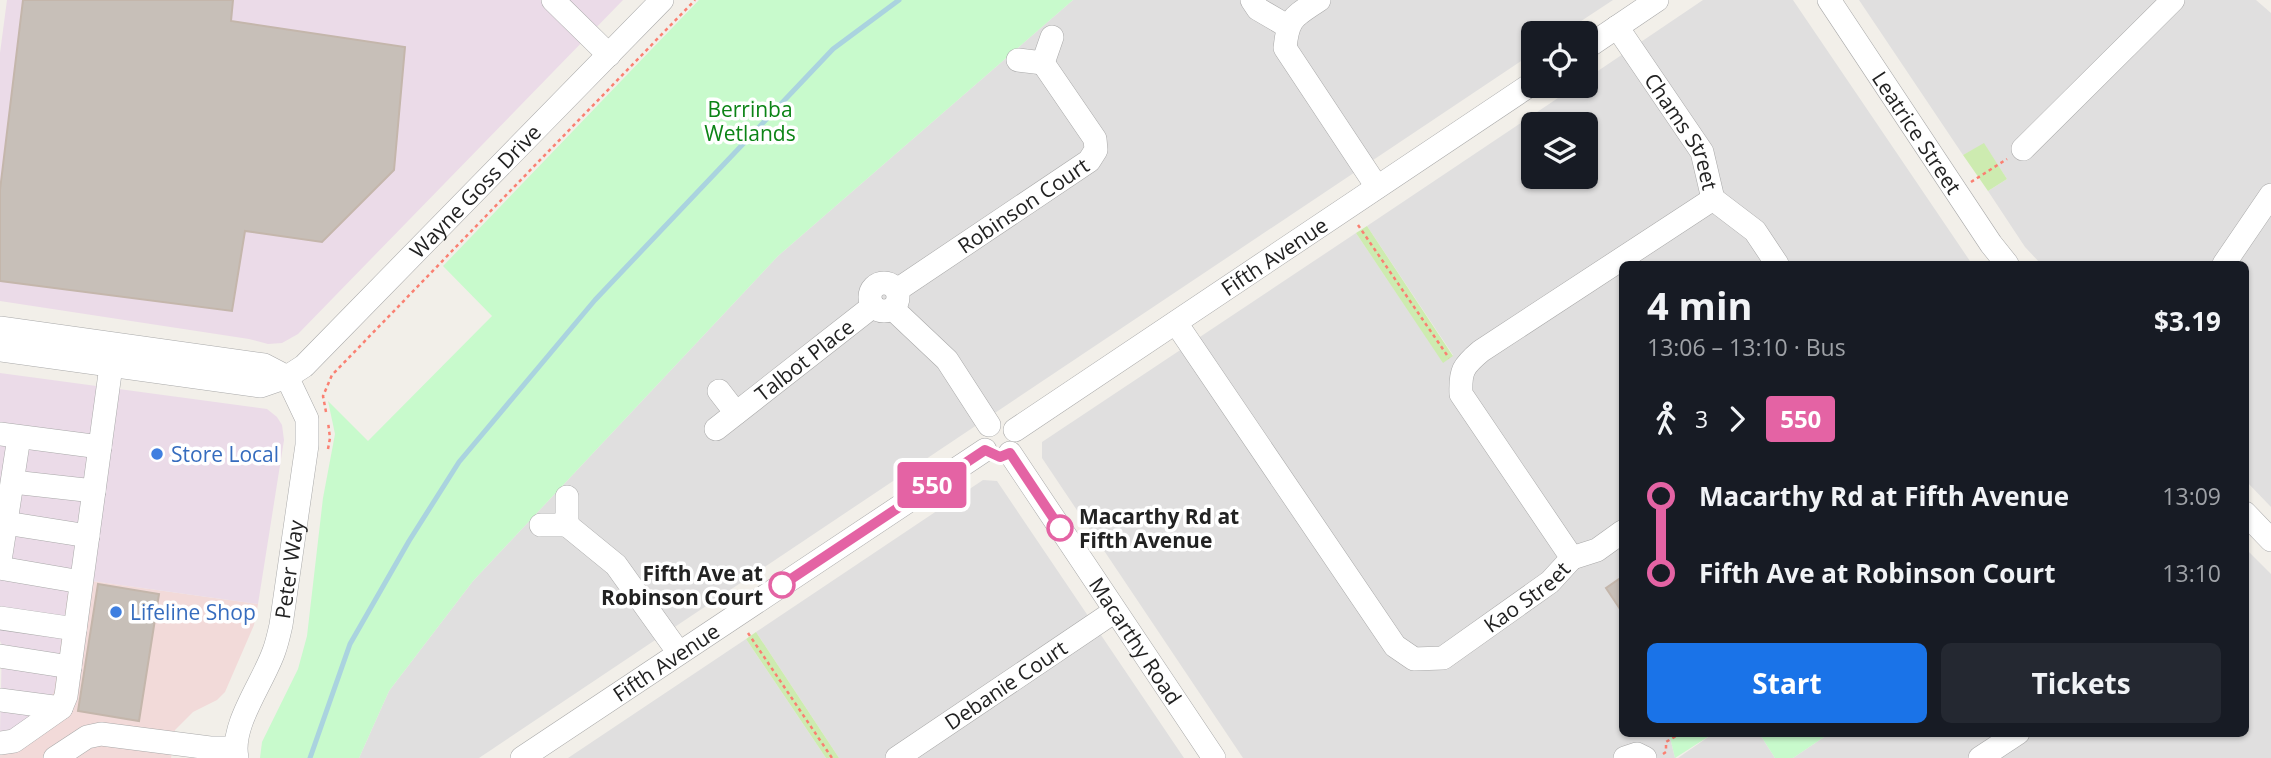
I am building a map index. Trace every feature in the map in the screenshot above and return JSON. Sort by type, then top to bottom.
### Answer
[{"type":"street","points":[[553,0],[609,55]]},
{"type":"street","name":"Wayne Goss Drive","points":[[0,350],[261,386],[287,377],[304,366],[663,0]]},
{"type":"street","points":[[1252,0],[1258,9],[1287,26]]},
{"type":"street","points":[[1318,0],[1287,26],[1285,48],[1377,187]]},
{"type":"street","points":[[1598,40],[1657,0]]},
{"type":"street","name":"Leatrice Street","points":[[1829,0],[2005,261]]},
{"type":"street","points":[[2023,149],[2173,0]]},
{"type":"street","name":"Chams Street","points":[[1617,27],[1702,152],[1713,199],[1755,231],[1775,261]]},
{"type":"street","points":[[1018,60],[1043,63],[1052,37]]},
{"type":"street","name":"Robinson Court","points":[[888,302],[1089,161],[1096,150],[1095,139],[1043,63]]},
{"type":"street","name":"Fifth Avenue","points":[[1015,430],[1521,91]]},
{"type":"street","points":[[2226,261],[2271,195]]},
{"type":"street","points":[[1461,375],[1467,363],[1481,351],[1713,199]]},
{"type":"street","points":[[888,302],[947,360],[989,425]]},
{"type":"street","name":"Talbot Place","points":[[716,429],[888,302]]},
{"type":"street","name":"Kao Street","points":[[1176,323],[1395,646],[1413,659],[1443,657],[1550,582],[1572,558],[1461,394],[1461,375]]},
{"type":"street","points":[[0,328],[264,365],[287,377]]},
{"type":"street","points":[[0,743],[14,741],[61,708],[66,696],[111,366]]},
{"type":"street","name":"Peter Way","points":[[236,753],[239,728],[274,652],[281,625],[307,445],[307,419],[287,377]]},
{"type":"street","name":"Talbot Place","points":[[719,391],[736,413]]},
{"type":"street","points":[[1000,422],[1015,430],[1016,445],[1010,453],[1000,457],[985,450],[983,433],[989,425],[1000,422]]},
{"type":"street","points":[[0,562],[8,493],[9,435],[100,447]]},
{"type":"street","name":"Fifth Avenue","points":[[522,758],[985,450]]},
{"type":"street","name":"Macarthy Road","points":[[1010,453],[1214,758]]},
{"type":"street","points":[[8,493],[94,491]]},
{"type":"street","points":[[567,497],[567,525]]},
{"type":"street","points":[[2249,517],[2271,540]]},
{"type":"street","points":[[3,522],[88,536]]},
{"type":"street","points":[[541,525],[567,525],[616,565],[679,653]]},
{"type":"street","points":[[1572,558],[1597,550],[1619,534]]},
{"type":"street","points":[[0,568],[81,582]]},
{"type":"street","name":"Debanie Court","points":[[897,758],[1115,611]]},
{"type":"street","points":[[0,618],[75,629]]},
{"type":"street","points":[[0,656],[70,667]]},
{"type":"street","points":[[0,700],[61,708]]},
{"type":"street","points":[[55,758],[87,737],[101,734],[236,753]]},
{"type":"street","points":[[1980,758],[2012,737]]},
{"type":"street","points":[[1625,758],[1637,754],[1645,758]]},
{"type":"path","points":[[323,396],[332,374],[695,0]]},
{"type":"path","points":[[1957,191],[2023,149]]},
{"type":"path","points":[[1357,225],[1461,375]]},
{"type":"path","points":[[747,632],[832,758]]},
{"type":"path","points":[[1657,758],[1666,752],[1666,742],[1674,737]]},
{"type":"shaded area","points":[[7,0],[623,0],[298,334],[282,343],[268,344],[0,301],[0,53]]},
{"type":"shaded area","points":[[1073,0],[1613,0],[1581,21],[1521,21],[1521,61],[479,758],[359,758],[389,691],[473,581],[778,256]]},
{"type":"shaded area","points":[[1703,0],[1793,0],[1970,261],[1619,261],[1619,737],[1670,737],[1675,758],[1243,758],[1042,458],[1042,442],[1356,233],[1443,362],[1453,355],[1367,226],[1521,123],[1521,189],[1598,189],[1598,112],[1537,112],[1558,98],[1598,98],[1598,71]]},
{"type":"shaded area","points":[[1859,0],[2256,0],[2271,13],[2271,507],[2249,484],[2249,261],[2038,261],[2025,247],[1988,191],[2007,179],[1984,144],[1963,155]]},
{"type":"shaded area","points":[[0,373],[267,409],[282,425],[284,440],[258,604],[70,578],[54,692],[46,705],[11,730],[0,732],[2,645]]},
{"type":"shaded area","points":[[983,480],[997,481],[1184,758],[839,758],[756,632]]},
{"type":"shaded area","points":[[2249,552],[2271,574],[2271,758],[1793,758],[1824,737],[2249,737]]},
{"type":"shaded area","points":[[70,578],[258,604],[254,625],[225,692],[217,700],[193,712],[175,730],[171,758],[0,758],[0,732]]},
{"type":"shaded area","points":[[746,639],[826,758],[568,758]]},
{"type":"shaded area","points":[[1708,737],[1762,737],[1775,758],[1678,758]]},
{"type":"green space","name":"Berrinba Wetlands","points":[[699,0],[1073,0],[778,256],[473,581],[389,691],[359,758],[260,758],[262,742],[298,669],[307,636],[323,498],[335,434],[328,401],[368,441],[492,316],[443,266]]},
{"type":"green space","points":[[1984,143],[2007,179],[1988,191],[1963,155]]},
{"type":"green space","points":[[1367,226],[1453,356],[1443,363],[1356,233]]},
{"type":"green space","points":[[756,632],[839,758],[826,758],[746,639]]},
{"type":"green space","points":[[1670,737],[1708,737],[1675,758]]},
{"type":"green space","points":[[1762,737],[1824,737],[1793,758],[1775,758]]},
{"type":"building","points":[[23,0],[233,0],[231,21],[405,47],[394,170],[322,242],[245,231],[232,311],[0,281],[0,190]]},
{"type":"building","points":[[1619,579],[1619,608],[1606,588]]},
{"type":"building","points":[[98,584],[159,594],[139,721],[78,711]]},
{"type":"waterway","points":[[310,758],[350,644],[409,541],[459,462],[595,300],[833,49],[899,0]]},
{"type":"bus line","name":"550","points":[[782,585],[985,450],[1000,457],[1010,453],[1060,528]]},
{"type":"place","name":"Store Local","points":[[157,454]]},
{"type":"place","name":"Macarthy Rd at Fifth Avenue","points":[[1060,528]]},
{"type":"place","name":"Fifth Ave at Robinson Court","points":[[782,585]]},
{"type":"place","name":"Lifeline Shop","points":[[116,612]]}]
